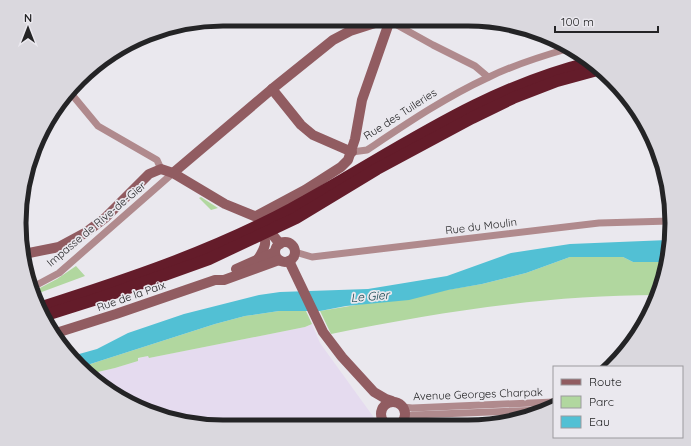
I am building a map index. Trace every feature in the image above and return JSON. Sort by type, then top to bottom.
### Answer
[{"type":"highway","points":[[44,306],[126,280],[187,258],[236,236],[292,208],[432,127],[475,104],[514,87],[584,64]]},
{"type":"highway","points":[[48,314],[103,297],[209,259],[296,218],[377,169],[494,107],[557,81],[593,71]]},
{"type":"main road","points":[[173,173],[272,89],[333,40],[350,31],[366,26]]},
{"type":"main road","points":[[258,218],[342,168],[348,160],[352,152],[362,100],[388,26]]},
{"type":"main road","points":[[272,89],[301,126],[313,135],[352,152]]},
{"type":"main road","points":[[29,253],[59,247],[84,233],[105,218],[149,174],[161,169],[173,173],[225,204],[258,218],[293,272],[323,332],[342,357],[374,392],[380,404],[382,420]]},
{"type":"main road","points":[[258,259],[266,244],[276,246],[293,257],[293,246],[290,244],[286,243],[276,246]]},
{"type":"main road","name":"Rue de la Paix","points":[[215,280],[221,275],[258,259],[276,246]]},
{"type":"main road","name":"Rue de la Paix","points":[[59,332],[215,280],[224,280],[276,246]]},
{"type":"main road","points":[[374,392],[386,399],[397,402],[404,407],[406,414],[403,420]]},
{"type":"main road","points":[[380,411],[384,404],[392,401]]},
{"type":"street","points":[[400,26],[433,45],[475,66],[488,77]]},
{"type":"street","name":"Rue des Tuileries","points":[[352,152],[367,150],[451,96],[488,77],[563,50]]},
{"type":"street","points":[[73,96],[98,126],[157,160],[161,169]]},
{"type":"street","name":"Impasse de Rive-de-Gier","points":[[36,285],[59,273],[173,173]]},
{"type":"street","name":"Rue du Moulin","points":[[294,252],[312,257],[599,223],[665,221]]},
{"type":"street","name":"Avenue Georges Charpak","points":[[404,407],[412,408],[550,402]]},
{"type":"street","name":"Avenue Georges Charpak","points":[[406,420],[413,415],[529,411]]},
{"type":"shaded area","points":[[312,324],[320,343],[376,420],[210,420],[185,416],[160,410],[136,400],[124,394],[95,373],[138,361],[138,359],[149,355],[149,358],[305,327]]},
{"type":"green space","points":[[201,197],[218,208],[211,210],[199,198]]},
{"type":"green space","points":[[570,257],[623,257],[633,262],[661,262],[651,295],[575,298],[493,306],[331,334],[320,311],[482,284],[526,273]]},
{"type":"green space","points":[[76,266],[85,276],[39,293],[38,289],[57,279]]},
{"type":"green space","points":[[279,311],[306,311],[312,324],[305,327],[149,358],[148,356],[138,358],[138,361],[95,373],[87,365],[215,324],[245,316]]},
{"type":"water","name":"Le Gier","points":[[664,240],[661,262],[633,262],[623,257],[570,257],[526,273],[409,300],[346,306],[320,311],[279,311],[245,316],[215,324],[87,365],[77,355],[97,349],[128,333],[184,314],[259,295],[280,292],[368,289],[447,276],[511,253],[570,244]]}]
